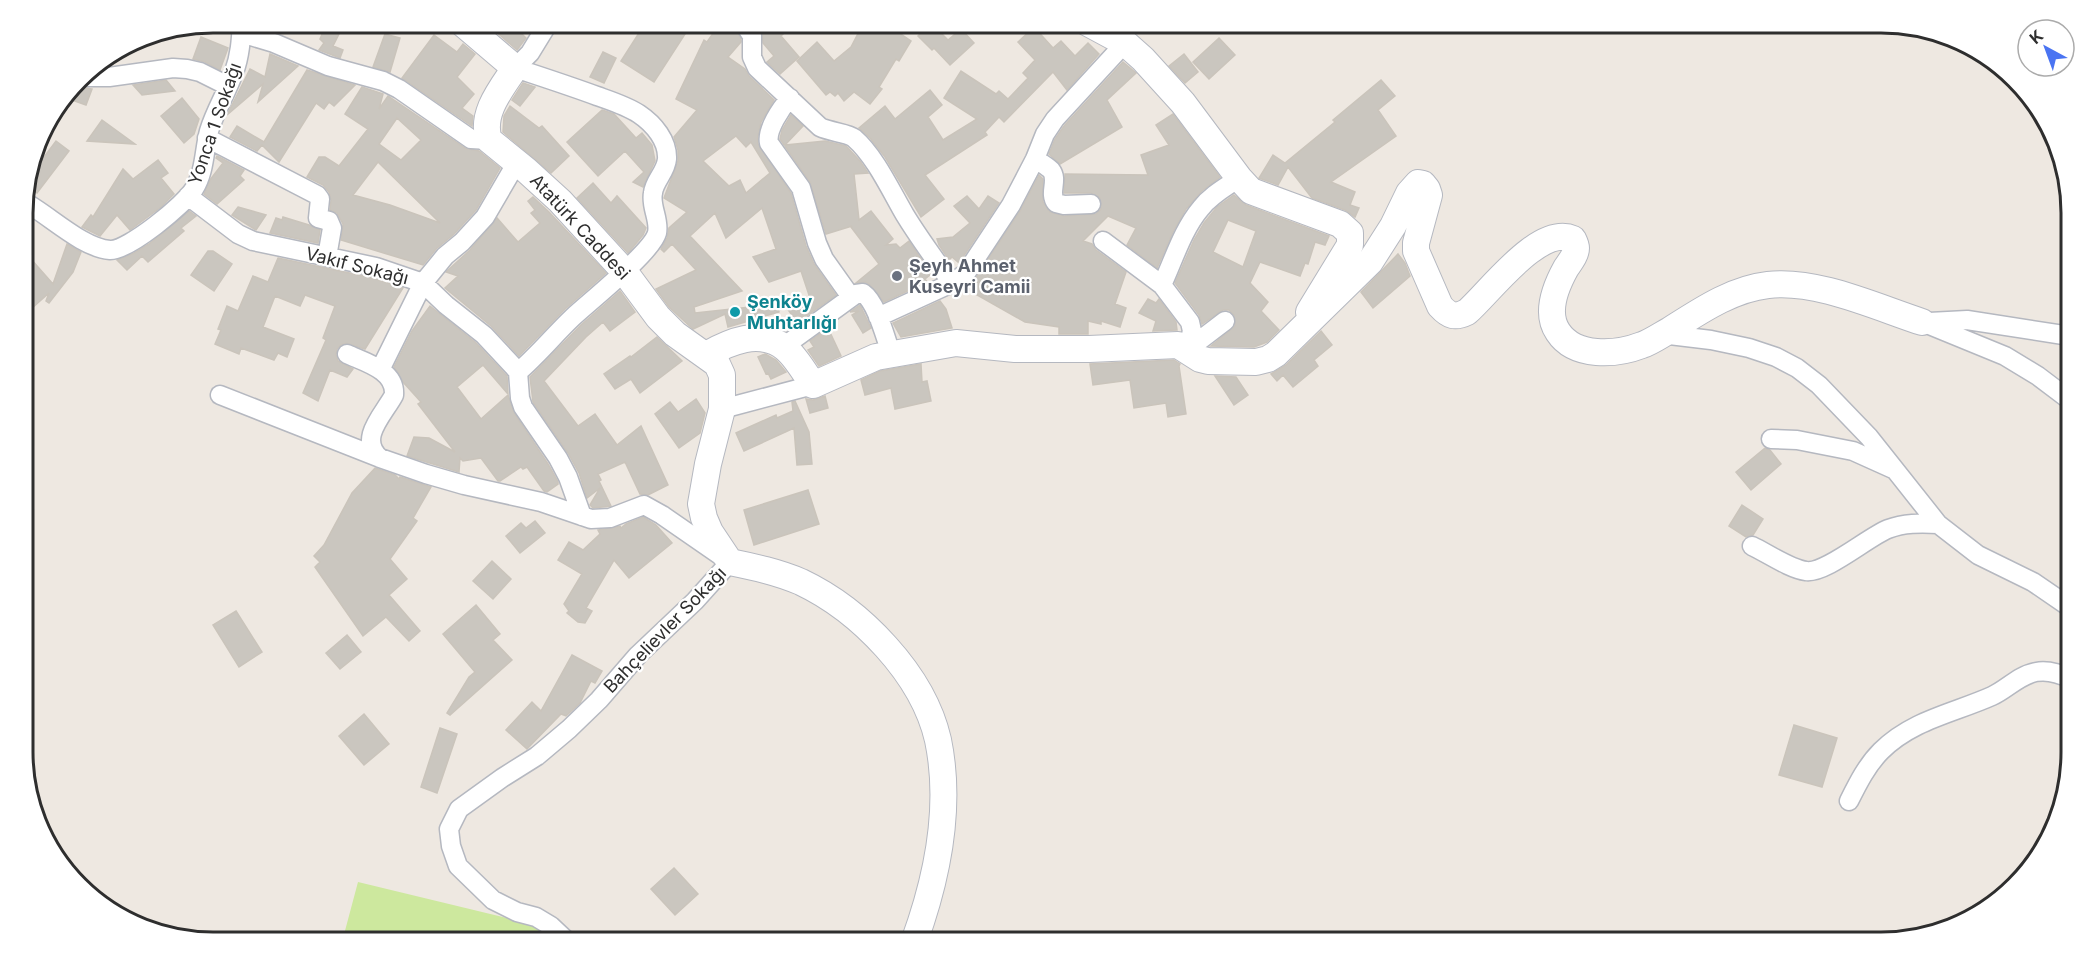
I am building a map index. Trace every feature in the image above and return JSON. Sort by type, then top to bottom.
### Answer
[{"type":"street","name":"Yonca 1 Sokağı","points":[[33,208],[75,236],[98,247],[113,250],[132,244],[142,236],[188,196],[198,180],[215,113],[237,65],[241,33]]},
{"type":"street","points":[[253,33],[328,66],[383,81],[399,89],[471,139],[489,140],[486,123],[490,111],[515,68],[530,53],[542,33]]},
{"type":"street","points":[[474,33],[515,68],[632,111],[649,122],[660,136],[667,161],[652,196],[657,234],[650,244],[518,372]]},
{"type":"street","points":[[750,33],[753,64],[820,127],[829,132],[850,135],[856,139],[952,283]]},
{"type":"street","points":[[1106,33],[1125,44],[1143,59],[1176,95],[1251,191],[1340,224],[1350,233],[1350,245],[1297,333]]},
{"type":"street","points":[[878,317],[952,283],[966,273],[1011,205],[1045,134],[1055,119],[1125,44]]},
{"type":"street","points":[[95,77],[173,68],[200,72],[228,86]]},
{"type":"street","points":[[790,98],[776,115],[768,138],[769,143],[801,188],[824,259],[851,297]]},
{"type":"street","points":[[207,138],[317,195],[320,199],[318,218],[329,221],[332,228],[327,256]]},
{"type":"street","name":"Atatürk Caddesi","points":[[489,140],[560,201],[624,271],[658,317],[669,328],[717,364],[722,375],[722,409],[701,504],[710,532],[730,562]]},
{"type":"street","points":[[1035,159],[1051,171],[1054,177],[1052,197],[1056,203],[1091,204]]},
{"type":"street","name":"Vakıf Sokağı","points":[[188,196],[245,238],[387,269],[423,283],[445,256],[462,242],[485,217],[517,162]]},
{"type":"street","points":[[1162,285],[1187,230],[1201,208],[1212,197],[1239,178]]},
{"type":"street","points":[[722,409],[813,385],[861,363],[891,353],[956,343],[1016,349],[1089,349],[1171,344],[1181,346],[1200,360],[1256,362],[1276,354],[1370,262],[1393,226],[1409,193],[1418,183],[1423,184],[1429,195],[1416,243],[1416,251],[1433,291],[1446,314],[1460,316],[1467,312],[1528,252],[1550,240],[1566,236],[1573,239],[1576,247],[1558,284],[1552,308],[1553,320],[1557,332],[1566,341],[1580,349],[1598,352],[1624,350],[1643,345],[1717,302],[1746,289],[1770,284],[1807,286],[1922,322],[2004,356],[2038,376],[2061,394]]},
{"type":"street","points":[[1103,241],[1162,285],[1173,297],[1190,322],[1192,331],[1186,350]]},
{"type":"street","points":[[380,370],[423,283],[484,335],[518,372],[523,407],[558,458],[568,477],[582,516]]},
{"type":"street","points":[[783,346],[859,292],[865,294],[878,317],[891,353]]},
{"type":"street","points":[[1922,322],[1967,320],[2061,335]]},
{"type":"street","points":[[1186,350],[1225,321]]},
{"type":"street","points":[[1661,334],[1711,340],[1749,348],[1776,357],[1797,368],[1845,410],[1938,524],[1978,555],[2033,582],[2061,601]]},
{"type":"street","points":[[706,355],[740,339],[764,339],[783,346],[813,385]]},
{"type":"street","points":[[347,354],[380,370],[391,381],[395,389],[370,439],[370,446],[380,458]]},
{"type":"street","name":"Bahçelievler Sokağı","points":[[220,395],[426,474],[541,502],[582,516],[610,518],[644,505],[730,562],[569,729],[537,756],[459,809],[449,829],[451,846],[458,866],[493,900],[517,912],[536,917],[557,932]]},
{"type":"street","points":[[1771,439],[1797,440],[1853,451],[1897,471]]},
{"type":"street","points":[[1752,546],[1806,572],[1830,563],[1885,530],[1903,524],[1938,524]]},
{"type":"street","points":[[730,562],[756,567],[800,582],[847,611],[872,631],[891,653],[912,682],[928,712],[940,753],[943,797],[933,882],[917,932]]},
{"type":"street","points":[[1849,801],[1866,770],[1882,750],[1924,722],[1994,695],[2017,680],[2035,672],[2050,672],[2061,676]]},
{"type":"green space","points":[[358,882],[540,926],[539,932],[345,932]]},
{"type":"building","points":[[322,33],[340,33],[333,46],[343,50],[340,58],[319,50],[324,43],[320,39]]},
{"type":"building","points":[[498,33],[521,33],[526,38],[517,50]]},
{"type":"building","points":[[639,33],[686,33],[654,82],[621,61]]},
{"type":"building","points":[[713,33],[738,33],[741,42],[728,57],[745,69],[749,76],[774,100],[761,122],[758,144],[791,193],[806,246],[814,264],[836,295],[805,317],[794,318],[784,304],[811,301],[801,271],[769,282],[753,257],[776,249],[762,208],[726,238],[715,213],[690,236],[742,291],[694,307],[695,313],[778,304],[779,312],[728,327],[725,314],[693,329],[669,307],[656,289],[696,270],[672,244],[664,252],[661,249],[669,228],[687,212],[664,198],[678,161],[678,150],[674,137],[697,110],[676,99],[704,40],[707,42]],"holes":[[[736,136],[746,147],[751,142],[770,173],[746,193],[740,180],[729,186],[703,161]]]},
{"type":"building","points":[[762,33],[784,33],[781,36],[799,57],[780,74],[767,62],[774,56],[763,43]]},
{"type":"building","points":[[858,33],[899,33],[911,41],[899,61],[896,59],[879,87],[882,89],[870,104],[854,92],[844,101],[838,93],[835,96],[830,92],[826,95],[797,61],[817,42],[834,61],[851,47]]},
{"type":"building","points":[[921,33],[941,33],[948,40],[956,33],[965,33],[974,43],[950,65],[934,48],[932,50],[918,36]]},
{"type":"building","points":[[1028,33],[1039,33],[1053,48],[1061,41],[1075,56],[1088,43],[1099,54],[1067,90],[1053,72],[1004,122],[999,117],[985,132],[987,135],[925,175],[944,199],[921,217],[885,157],[859,128],[885,106],[895,119],[930,90],[942,105],[928,117],[943,140],[977,119],[944,98],[961,71],[996,94],[999,91],[1008,99],[1028,78],[1023,73],[1035,60],[1018,42]]},
{"type":"building","points":[[385,34],[400,38],[390,72],[373,67]]},
{"type":"building","points":[[434,35],[457,52],[463,44],[475,54],[457,77],[474,94],[462,108],[473,116],[472,126],[402,78]]},
{"type":"building","points":[[201,37],[228,48],[220,70],[193,59]]},
{"type":"building","points":[[1219,38],[1235,55],[1209,79],[1193,62]]},
{"type":"building","points":[[603,52],[616,58],[604,83],[590,77]]},
{"type":"building","points":[[270,54],[298,66],[258,102],[263,84],[227,115],[250,69],[265,77]]},
{"type":"building","points":[[1184,54],[1198,72],[1185,83],[1169,66]]},
{"type":"building","points":[[1123,62],[1136,73],[1107,100],[1122,127],[1060,164],[1049,154],[1055,139],[1064,126]]},
{"type":"building","points":[[307,70],[355,85],[334,106],[329,102],[324,109],[316,103],[279,162],[262,145],[257,151],[230,137],[237,126],[264,142]]},
{"type":"building","points":[[166,80],[175,91],[142,95],[133,85]]},
{"type":"building","points":[[1381,80],[1395,96],[1378,110],[1396,136],[1331,182],[1355,192],[1350,205],[1359,208],[1355,217],[1345,210],[1312,198],[1288,167],[1278,185],[1259,178],[1273,155],[1285,163]]},
{"type":"building","points":[[523,83],[535,87],[520,106],[512,100]]},
{"type":"building","points":[[362,87],[383,94],[379,109],[388,96],[465,148],[479,151],[500,168],[476,210],[423,265],[341,240],[343,224],[337,213],[330,210],[329,192],[323,185],[307,177],[319,157],[325,157],[339,166],[368,129],[345,114]],"holes":[[[397,118],[421,140],[401,160],[379,144]],[[378,162],[440,223],[390,205],[353,195]]]},
{"type":"building","points":[[84,88],[92,89],[86,105],[73,100]]},
{"type":"building","points":[[182,98],[199,119],[194,134],[184,143],[161,116]]},
{"type":"building","points":[[510,106],[539,128],[542,126],[569,156],[551,173],[503,132],[504,116]]},
{"type":"building","points":[[602,110],[614,114],[636,138],[642,133],[652,145],[655,161],[643,187],[633,182],[644,172],[625,151],[598,176],[567,142]]},
{"type":"building","points":[[1173,114],[1220,177],[1202,191],[1186,209],[1157,268],[1127,245],[1136,228],[1108,216],[1083,241],[1092,244],[1096,250],[1126,272],[1115,304],[1126,308],[1120,327],[1101,321],[1101,324],[1088,321],[1088,334],[1059,334],[1059,327],[1025,322],[965,288],[975,279],[1020,211],[1039,175],[1043,179],[1043,202],[1050,212],[1064,216],[1096,214],[1101,209],[1100,198],[1091,193],[1064,193],[1065,174],[1148,175],[1141,155],[1169,145],[1156,125]]},
{"type":"building","points":[[791,115],[803,126],[785,145],[825,141],[846,146],[860,161],[868,173],[854,174],[859,220],[871,211],[893,239],[886,245],[896,244],[900,248],[909,241],[931,274],[925,279],[927,282],[884,302],[866,282],[856,283],[879,264],[852,226],[826,234],[810,182],[780,139],[782,130]]},
{"type":"building","points":[[102,120],[135,144],[87,141]]},
{"type":"building","points":[[56,141],[69,151],[37,193],[35,191],[41,161]]},
{"type":"building","points":[[217,156],[244,170],[240,176],[244,180],[217,204],[204,194],[210,180],[223,163],[216,158]]},
{"type":"building","points":[[158,160],[168,173],[161,178],[174,194],[161,207],[130,230],[117,215],[100,236],[82,227],[91,215],[93,217],[123,169],[133,179]]},
{"type":"building","points":[[593,183],[611,203],[617,196],[646,228],[628,253],[577,198]]},
{"type":"building","points":[[1234,195],[1246,205],[1329,236],[1325,245],[1315,242],[1308,264],[1305,263],[1300,276],[1260,262],[1250,283],[1268,302],[1261,311],[1279,330],[1267,342],[1254,347],[1211,346],[1235,326],[1234,315],[1229,310],[1223,310],[1202,324],[1199,315],[1175,283],[1194,240],[1217,207]],"holes":[[[1228,220],[1256,231],[1243,267],[1213,252]]]},
{"type":"building","points":[[967,196],[979,209],[988,196],[999,203],[959,263],[952,257],[949,260],[937,239],[953,237],[970,223],[954,206]]},
{"type":"building","points":[[533,197],[606,273],[565,309],[519,356],[491,326],[445,288],[458,276],[446,272],[470,250],[497,218],[518,242],[540,223],[531,213],[535,210],[528,201]]},
{"type":"building","points":[[238,207],[266,215],[256,230],[232,215]]},
{"type":"building","points":[[189,211],[196,216],[181,228],[184,231],[148,262],[142,256],[127,270],[117,260],[149,244]]},
{"type":"building","points":[[283,217],[320,230],[318,243],[270,233],[276,218],[282,220]]},
{"type":"building","points":[[67,244],[81,252],[73,272],[49,303],[46,301],[49,293],[33,307],[33,261],[53,284]]},
{"type":"building","points":[[208,251],[213,251],[232,264],[214,291],[191,275]]},
{"type":"building","points":[[1398,254],[1405,263],[1410,276],[1373,308],[1361,292]]},
{"type":"building","points":[[278,258],[373,278],[403,288],[365,349],[346,343],[337,349],[338,361],[353,369],[347,377],[330,370],[318,401],[303,393],[326,340],[323,338],[335,306],[305,295],[300,306],[275,296],[263,327],[294,339],[287,357],[278,353],[274,360],[241,348],[239,354],[215,344],[227,306],[238,311],[253,276],[268,282]]},
{"type":"building","points":[[620,291],[635,312],[610,331],[603,322],[544,381],[578,426],[595,414],[617,445],[641,426],[668,485],[648,495],[640,494],[625,462],[598,474],[611,506],[593,508],[590,505],[600,488],[587,498],[579,473],[568,453],[533,402],[530,377],[581,325]]},
{"type":"building","points":[[1148,299],[1156,303],[1159,299],[1176,322],[1177,330],[1153,331],[1156,321],[1139,313]]},
{"type":"building","points":[[940,301],[946,309],[952,328],[901,337],[893,323]]},
{"type":"building","points":[[860,305],[871,328],[863,333],[852,315],[859,311],[850,312]]},
{"type":"building","points":[[430,306],[476,343],[507,376],[508,394],[483,365],[457,387],[481,419],[508,395],[514,413],[558,482],[547,492],[527,467],[523,469],[521,467],[498,481],[481,458],[463,461],[460,458],[459,472],[407,456],[414,437],[429,438],[455,452],[418,404],[421,402],[403,382],[394,367],[412,331]]},
{"type":"building","points":[[828,328],[841,356],[819,366],[808,350],[814,347],[810,341]]},
{"type":"building","points":[[1321,331],[1332,345],[1314,360],[1318,366],[1293,387],[1283,375],[1277,381],[1271,374],[1286,365]]},
{"type":"building","points":[[657,337],[682,361],[640,393],[631,379],[615,389],[604,374]]},
{"type":"building","points":[[765,354],[776,360],[786,372],[771,379],[758,357]]},
{"type":"building","points":[[1174,360],[1180,364],[1186,414],[1168,417],[1166,403],[1134,408],[1130,380],[1093,385],[1090,364]]},
{"type":"building","points":[[921,364],[922,382],[927,381],[931,401],[895,409],[891,388],[865,395],[861,380],[880,371]]},
{"type":"building","points":[[1215,376],[1236,377],[1248,395],[1234,405]]},
{"type":"building","points":[[825,396],[828,408],[810,413],[806,399],[813,400]]},
{"type":"building","points":[[696,399],[705,413],[700,433],[679,448],[655,414],[670,402],[678,412]]},
{"type":"building","points":[[795,401],[809,432],[812,464],[797,465],[794,428],[744,451],[736,433],[776,415],[777,418],[793,411],[792,402]]},
{"type":"building","points":[[1765,448],[1770,450],[1781,464],[1751,490],[1736,472]]},
{"type":"building","points":[[375,468],[395,475],[399,479],[400,477],[431,487],[413,518],[417,521],[390,559],[407,579],[389,595],[420,631],[409,641],[386,617],[363,636],[315,567],[320,562],[314,556],[324,545],[352,493]]},
{"type":"building","points":[[808,490],[819,524],[754,545],[744,510]]},
{"type":"building","points":[[1742,505],[1763,519],[1753,535],[1746,537],[1729,526]]},
{"type":"building","points":[[643,517],[656,525],[672,543],[629,578],[614,560],[586,608],[592,611],[585,623],[578,622],[567,613],[569,611],[564,604],[582,574],[558,560],[569,542],[583,550],[600,534],[598,530],[620,526],[621,528]]},
{"type":"building","points":[[535,521],[545,533],[520,553],[506,536],[521,523],[526,528]]},
{"type":"building","points":[[492,561],[511,579],[493,599],[473,581]]},
{"type":"building","points":[[476,605],[500,634],[493,640],[512,660],[450,715],[447,713],[469,677],[475,672],[443,634]]},
{"type":"building","points":[[236,611],[262,652],[239,667],[213,625]]},
{"type":"building","points":[[347,635],[361,652],[340,669],[326,653]]},
{"type":"building","points":[[572,655],[602,671],[595,683],[591,681],[580,703],[566,716],[561,714],[527,749],[506,730],[532,702],[541,711]]},
{"type":"building","points":[[364,714],[389,744],[364,765],[339,736]]},
{"type":"building","points":[[1794,725],[1837,738],[1822,787],[1779,775]]},
{"type":"building","points":[[440,728],[457,734],[437,793],[421,787]]},
{"type":"building","points":[[674,868],[698,894],[675,915],[651,889]]},
{"type":"place","name":"Şeyh Ahmet Kuseyri Camii","points":[[897,276]]},
{"type":"place","name":"Şenköy Muhtarlığı","points":[[735,312]]}]
